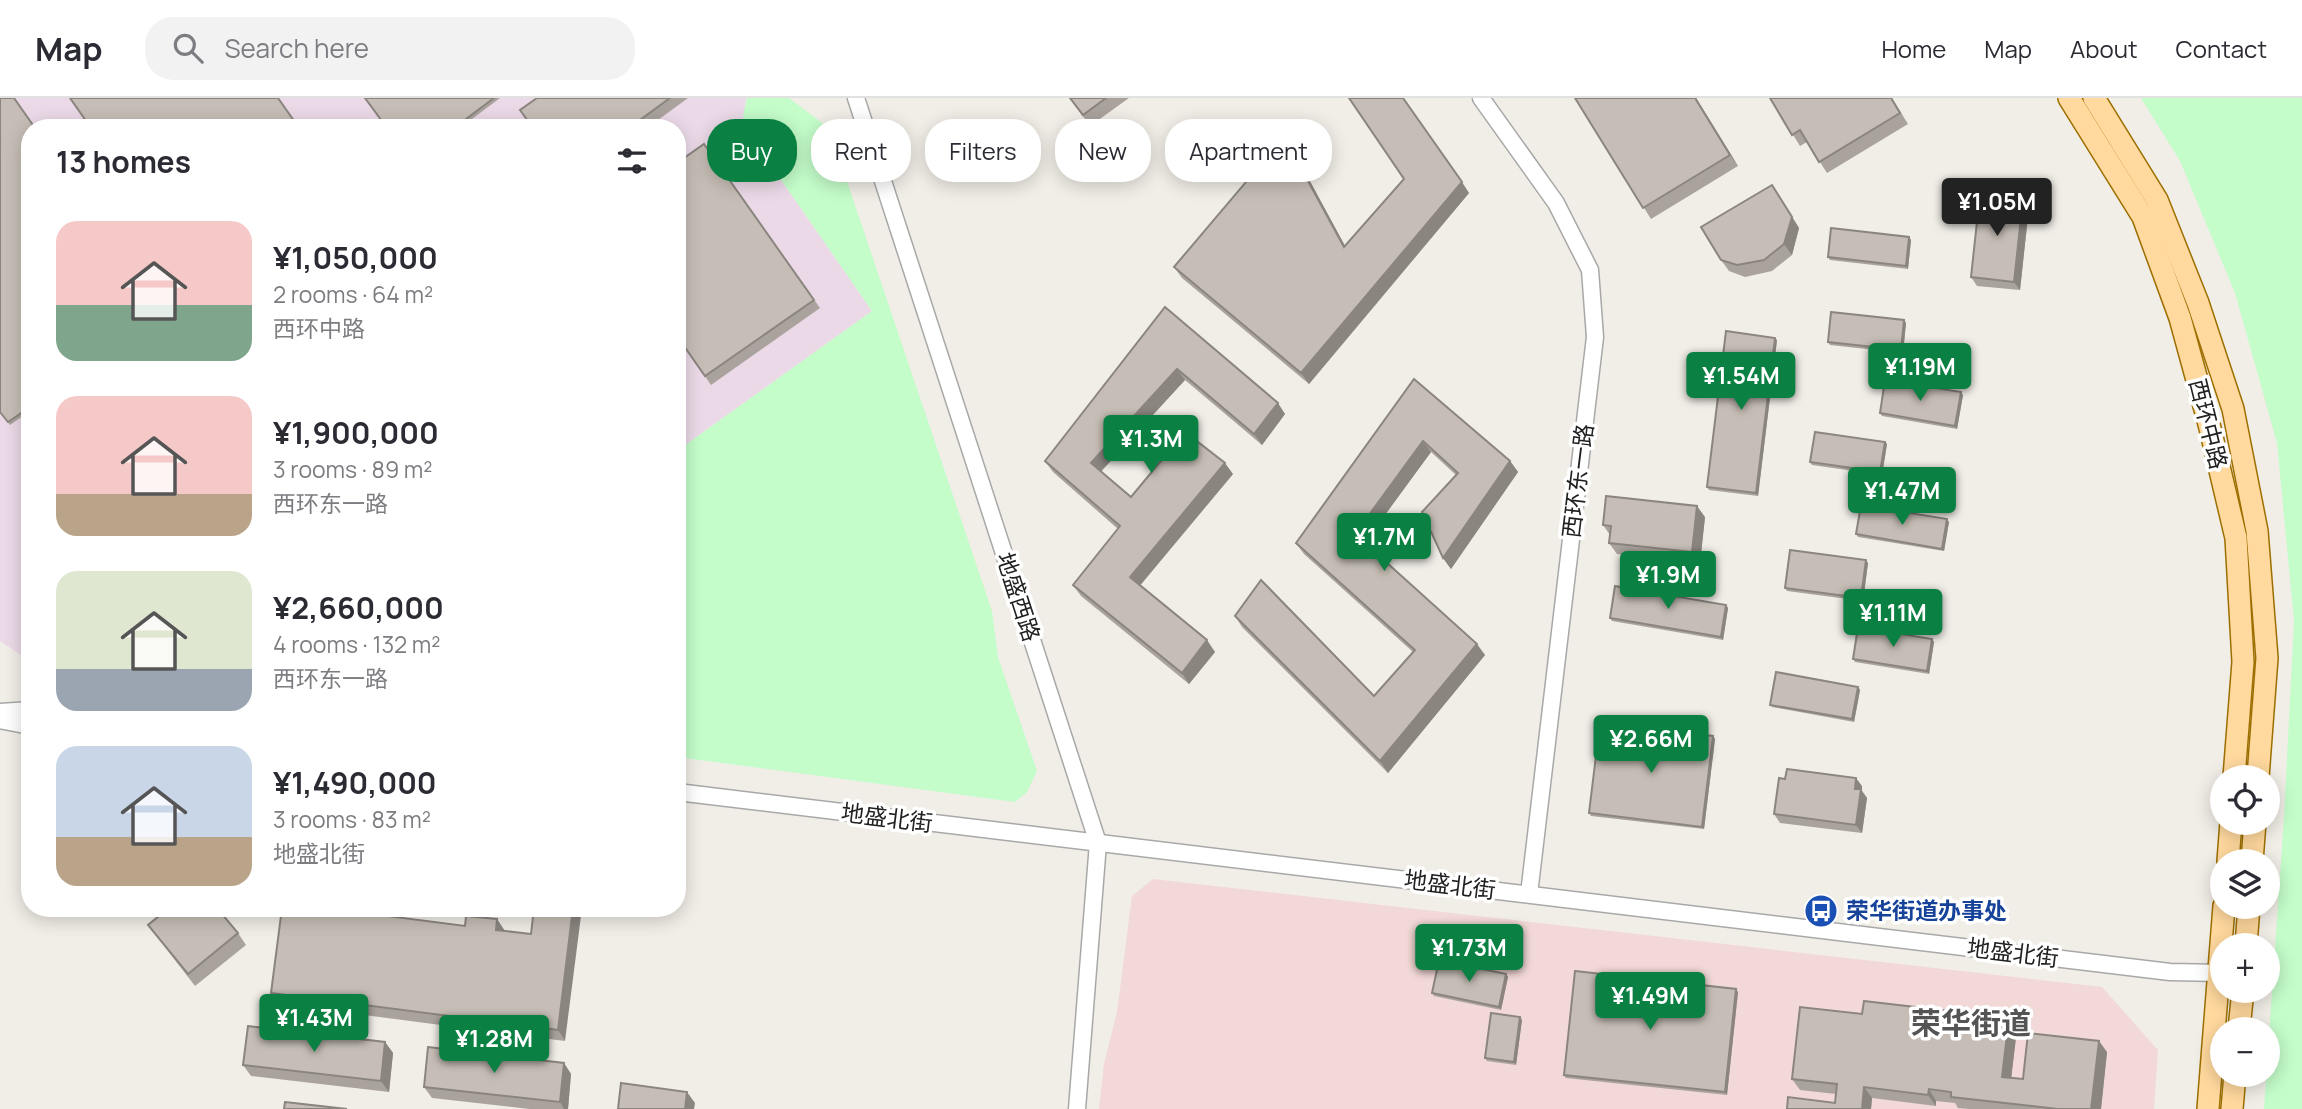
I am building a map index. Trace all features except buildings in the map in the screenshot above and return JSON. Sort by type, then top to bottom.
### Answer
[{"type":"main road","name":"西环中路","points":[[2069,98],[2143,216],[2180,318],[2209,424],[2236,538],[2243,662],[2235,765]]},
{"type":"main road","name":"西环中路","points":[[2094,98],[2157,200],[2198,303],[2233,409],[2257,530],[2267,658],[2259,765]]},
{"type":"main road","points":[[2208,1109],[2218,1003]]},
{"type":"main road","points":[[2232,1109],[2234,1087]]},
{"type":"street","name":"地盛西路","points":[[856,98],[1098,843],[1077,1109]]},
{"type":"street","name":"西环东一路","points":[[1481,98],[1556,203],[1590,270],[1595,337],[1529,894]]},
{"type":"street","points":[[0,712],[21,711]]},
{"type":"street","points":[[0,720],[21,724]]},
{"type":"street","name":"地盛北街","points":[[686,793],[2171,972],[2210,972]]},
{"type":"shaded area","points":[[0,98],[747,98],[747,119],[707,119],[707,182],[783,182],[872,311],[686,445],[686,119],[21,119],[21,655],[0,641]]},
{"type":"shaded area","points":[[1153,879],[2102,987],[2158,1050],[2154,1109],[1099,1109],[1104,1064],[1117,1012],[1132,896]]},
{"type":"green space","points":[[747,98],[789,98],[817,119],[811,119],[811,182],[847,182],[992,611],[998,657],[1037,771],[1027,792],[1015,802],[686,758],[686,445],[872,311],[783,182],[797,182],[797,119],[744,119]]},
{"type":"green space","points":[[2141,98],[2302,98],[2302,1109],[2264,1109],[2266,1087],[2280,1087],[2280,1017],[2270,1017],[2271,1003],[2280,1003],[2280,933],[2276,933],[2277,919],[2280,919],[2294,621],[2277,443],[2235,293],[2180,161]]},
{"type":"place","name":"荣华街道办事处","points":[[1821,911]]},
{"type":"district","name":"荣华街道","points":[[1971,1024]]}]
